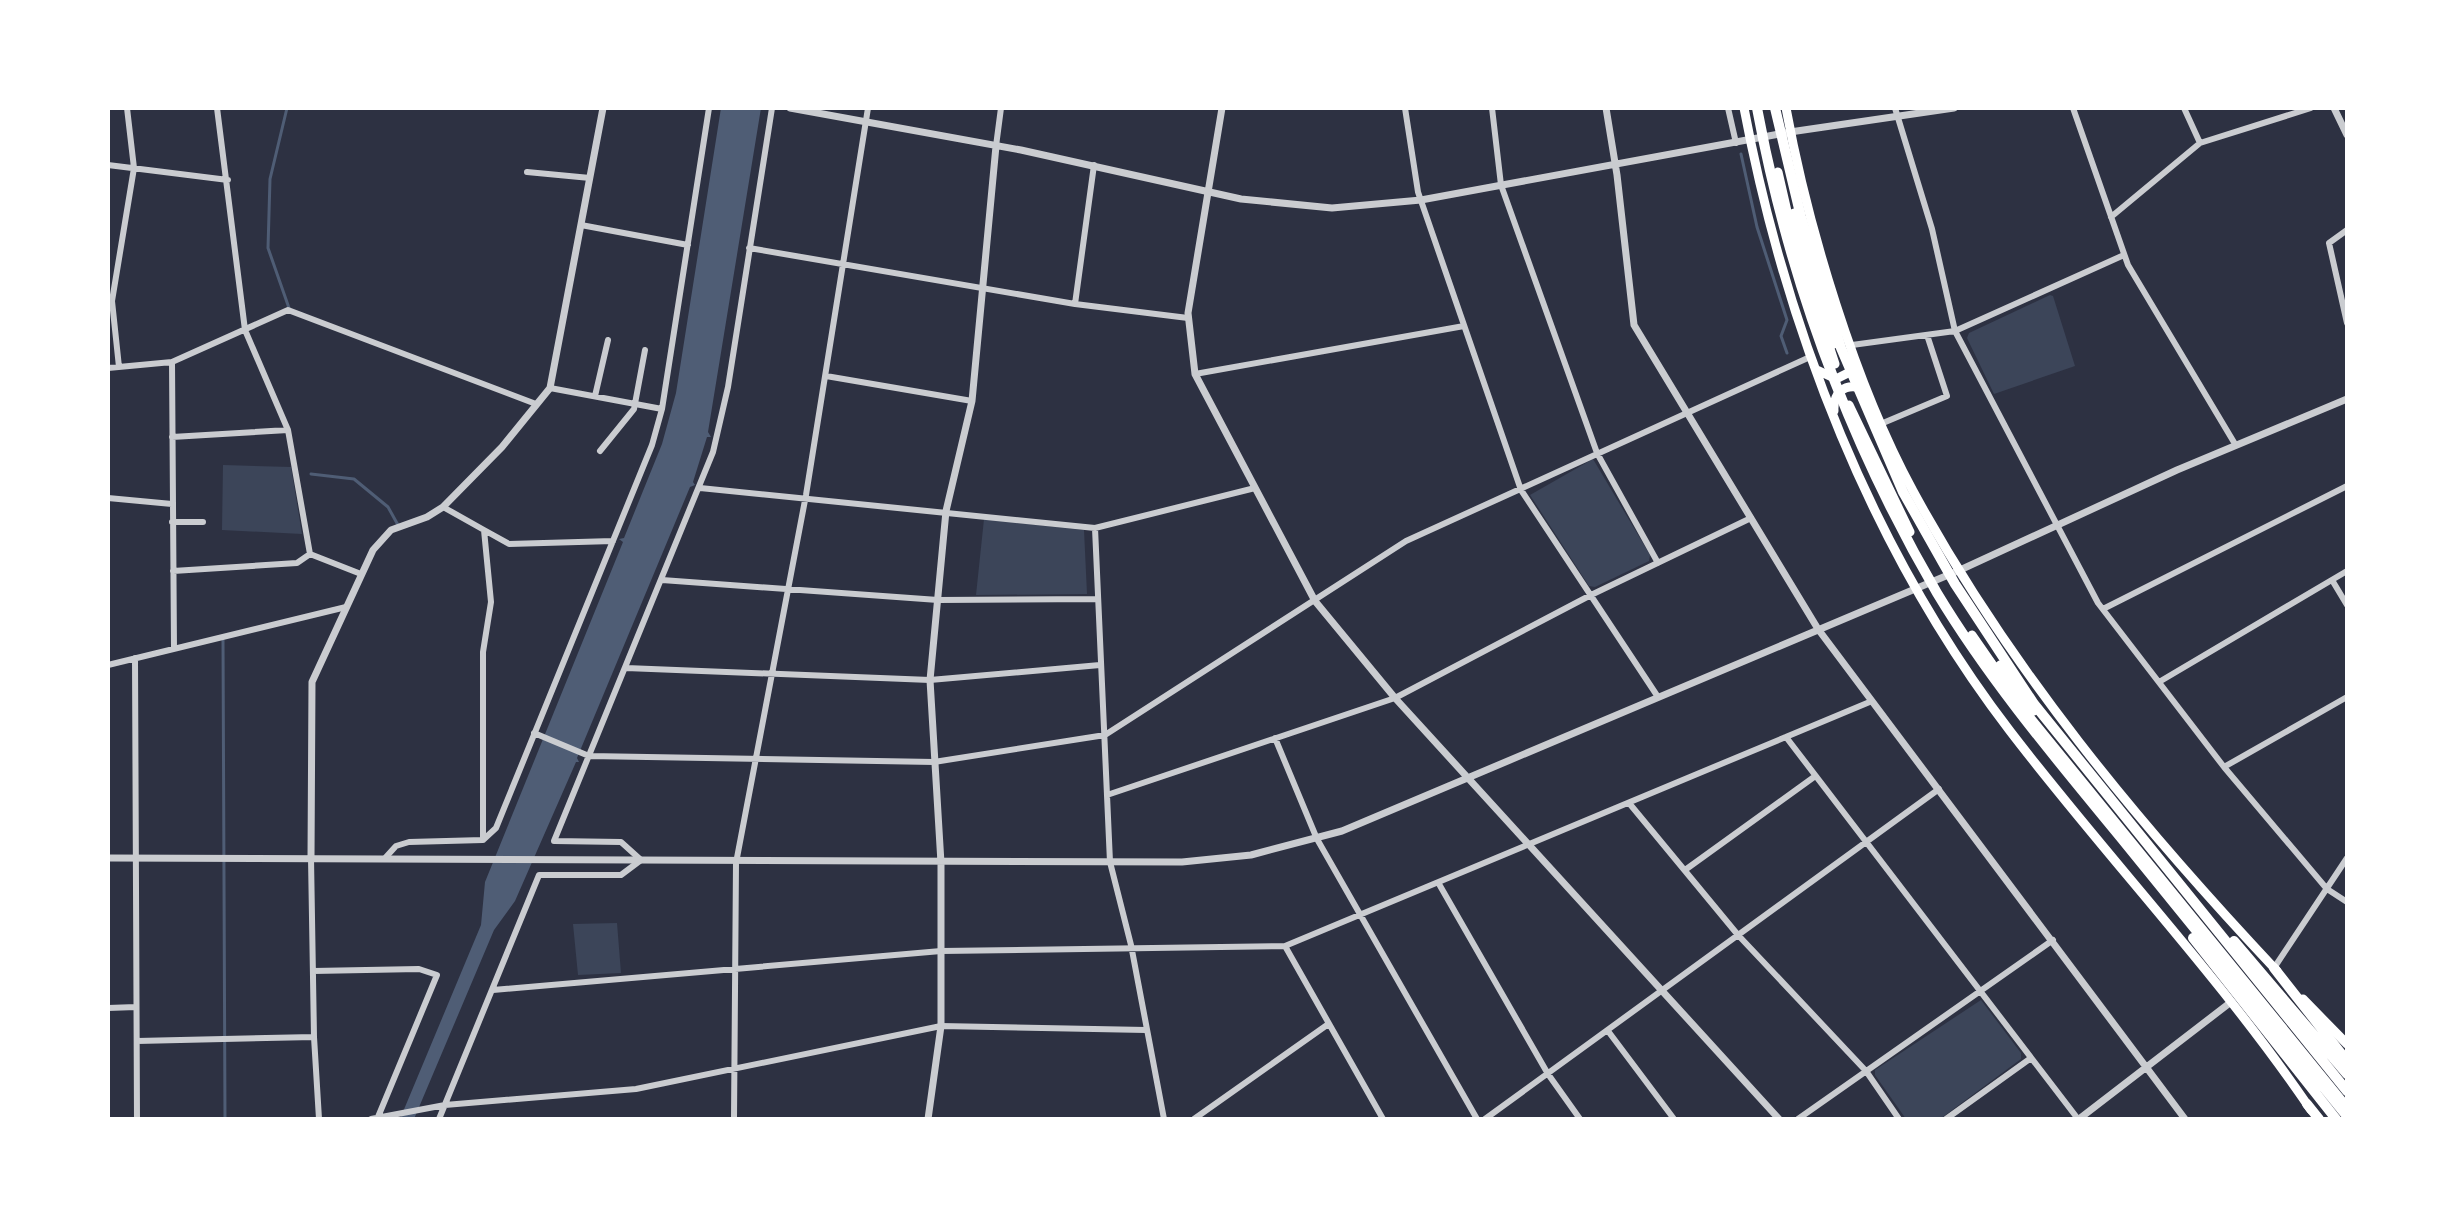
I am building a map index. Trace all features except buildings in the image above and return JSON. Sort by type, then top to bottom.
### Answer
[{"type":"highway","points":[[1744,108],[1774,241],[1812,362],[1835,419],[1918,587],[1966,668],[2010,731],[2231,1002],[2318,1119]]},
{"type":"highway","points":[[1757,108],[1800,289],[1844,409],[1885,498],[1976,653],[2019,714],[2347,1117]]},
{"type":"highway","points":[[1775,108],[1801,217],[1841,348],[1903,492],[1991,643],[2034,704],[2347,1091]]},
{"type":"highway","points":[[1786,108],[1817,237],[1874,402],[1912,488],[2003,642],[2046,703],[2172,855],[2347,1044]]},
{"type":"highway","points":[[1781,171],[1837,363]]},
{"type":"highway","points":[[1812,362],[1829,379],[1842,377],[1852,367],[1853,347]]},
{"type":"highway","points":[[1835,419],[1835,397],[1846,387],[1859,387],[1874,402]]},
{"type":"highway","points":[[1852,403],[1913,530]]},
{"type":"highway","points":[[2347,1099],[1975,634],[2024,710],[2347,1107]]},
{"type":"highway","points":[[2124,842],[2165,902],[2336,1119]]},
{"type":"highway","points":[[2178,882],[2269,979],[2347,1074]]},
{"type":"highway","points":[[2274,968],[2347,1061]]},
{"type":"highway","points":[[2318,1072],[2347,1117]]},
{"type":"street","points":[[119,367],[112,301],[134,168],[127,108]]},
{"type":"street","points":[[217,108],[245,330],[288,430],[310,554]]},
{"type":"street","points":[[319,1119],[314,1037],[310,694],[373,550],[391,530],[427,517],[443,507],[502,447],[550,388],[603,108]]},
{"type":"street","points":[[386,857],[396,846],[409,842],[483,840],[496,828],[652,445],[662,409],[709,108]]},
{"type":"street","points":[[641,860],[621,842],[554,841],[713,452],[728,387],[772,108]]},
{"type":"street","points":[[790,108],[1094,165],[1206,191],[1309,207],[1365,207],[1421,200],[1896,112],[1954,108]]},
{"type":"street","points":[[734,1119],[736,863],[805,498],[868,108]]},
{"type":"street","points":[[928,1119],[941,1026],[941,863],[930,680],[946,511],[972,401],[1001,108]]},
{"type":"street","points":[[1222,108],[1206,191],[1188,318],[1195,374],[1315,601],[1395,698],[1779,1119]]},
{"type":"street","points":[[1405,108],[1421,200],[1521,490],[1658,697]]},
{"type":"street","points":[[1492,108],[1501,185],[1597,453],[1658,563]]},
{"type":"street","points":[[1606,108],[1616,165],[1632,321],[1818,629],[2148,1065],[2185,1119]]},
{"type":"street","points":[[1728,108],[1736,143]]},
{"type":"street","points":[[2073,108],[2124,255],[2235,444]]},
{"type":"street","points":[[2184,108],[2200,143]]},
{"type":"street","points":[[2111,217],[2200,143],[2311,108]]},
{"type":"street","points":[[2334,108],[2347,135]]},
{"type":"street","points":[[1896,112],[1932,229],[1955,331],[2103,609],[2224,767],[2327,889],[2347,902]]},
{"type":"street","points":[[108,165],[228,180]]},
{"type":"street","points":[[1075,304],[1094,165]]},
{"type":"street","points":[[527,172],[590,178]]},
{"type":"street","points":[[581,225],[688,245]]},
{"type":"street","points":[[2347,230],[2329,243],[2347,323]]},
{"type":"street","points":[[749,248],[1075,304],[1188,318]]},
{"type":"street","points":[[1853,347],[1955,331],[2124,255]]},
{"type":"street","points":[[108,368],[172,362],[288,310],[536,404]]},
{"type":"street","points":[[1195,374],[1464,326]]},
{"type":"street","points":[[1883,423],[1947,396],[1927,335]]},
{"type":"street","points":[[595,396],[608,340]]},
{"type":"street","points":[[600,451],[635,404],[645,350]]},
{"type":"street","points":[[172,362],[174,649]]},
{"type":"street","points":[[536,734],[588,755],[934,762],[1105,735],[1406,541],[1687,413],[1812,362]]},
{"type":"street","points":[[826,376],[972,401]]},
{"type":"street","points":[[550,388],[662,409]]},
{"type":"street","points":[[108,858],[409,857],[736,863],[1217,860],[1317,839],[1467,778],[1960,570],[2235,444],[2347,399]]},
{"type":"street","points":[[172,437],[288,430]]},
{"type":"street","points":[[2103,609],[2347,486]]},
{"type":"street","points":[[700,488],[1095,528],[1255,488]]},
{"type":"street","points":[[108,498],[172,504]]},
{"type":"street","points":[[443,507],[509,544],[613,541]]},
{"type":"street","points":[[1107,795],[1395,698],[1591,595],[1751,518]]},
{"type":"street","points":[[172,522],[203,522]]},
{"type":"street","points":[[1095,528],[1110,862],[1131,945],[1164,1119]]},
{"type":"street","points":[[483,840],[483,652],[491,602],[484,530]]},
{"type":"street","points":[[173,571],[297,563],[310,554]]},
{"type":"street","points":[[310,554],[361,574]]},
{"type":"street","points":[[2159,682],[2347,571]]},
{"type":"street","points":[[662,580],[938,600],[1098,599]]},
{"type":"street","points":[[2332,580],[2347,605]]},
{"type":"street","points":[[108,665],[346,607]]},
{"type":"street","points":[[135,658],[137,1119]]},
{"type":"street","points":[[626,668],[930,680],[1100,665]]},
{"type":"street","points":[[2224,767],[2347,697]]},
{"type":"street","points":[[493,990],[941,951],[1131,945],[1285,946],[1872,701]]},
{"type":"street","points":[[1786,737],[2079,1119],[2231,1002]]},
{"type":"street","points":[[1275,738],[1317,839],[1477,1119]]},
{"type":"street","points":[[1685,870],[1814,777]]},
{"type":"street","points":[[1485,1119],[1939,789]]},
{"type":"street","points":[[1629,803],[1738,935],[1866,1071],[1899,1119]]},
{"type":"street","points":[[2274,968],[2347,858]]},
{"type":"street","points":[[439,1119],[539,875],[621,875],[641,860]]},
{"type":"street","points":[[1439,884],[1548,1074],[1580,1119]]},
{"type":"street","points":[[1798,1119],[2053,940]]},
{"type":"street","points":[[1285,946],[1383,1119]]},
{"type":"street","points":[[313,971],[419,969],[437,975],[377,1118]]},
{"type":"street","points":[[108,1008],[136,1007]]},
{"type":"street","points":[[1194,1119],[1327,1025]]},
{"type":"street","points":[[377,1118],[436,1106],[636,1089],[941,1026],[1146,1030]]},
{"type":"street","points":[[1608,1031],[1674,1119]]},
{"type":"street","points":[[137,1041],[314,1037]]},
{"type":"street","points":[[1946,1119],[2031,1058]]},
{"type":"shaded area","points":[[721,108],[761,108],[708,432],[711,437],[707,437],[693,482],[695,485],[690,487],[577,758],[579,762],[576,762],[515,901],[494,930],[414,1119],[400,1119],[481,925],[485,882],[623,542],[619,539],[624,538],[662,444],[676,393]]},
{"type":"shaded area","points":[[2053,296],[2075,366],[1994,394],[1967,338],[1969,333]]},
{"type":"shaded area","points":[[1593,459],[1650,555],[1649,561],[1595,587],[1589,586],[1530,495]]},
{"type":"shaded area","points":[[223,465],[291,467],[302,534],[222,530]]},
{"type":"shaded area","points":[[984,519],[1084,530],[1087,594],[976,595]]},
{"type":"shaded area","points":[[617,923],[621,973],[578,975],[573,924]]},
{"type":"shaded area","points":[[1981,1000],[2021,1053],[2021,1059],[1940,1119],[1906,1119],[1875,1075],[1875,1070]]},
{"type":"waterway","points":[[287,108],[270,179],[268,248],[289,308]]},
{"type":"waterway","points":[[1741,154],[1757,227],[1787,320],[1781,336],[1787,353]]},
{"type":"waterway","points":[[311,474],[354,479],[388,507],[398,525]]},
{"type":"waterway","points":[[223,640],[225,1119]]}]
